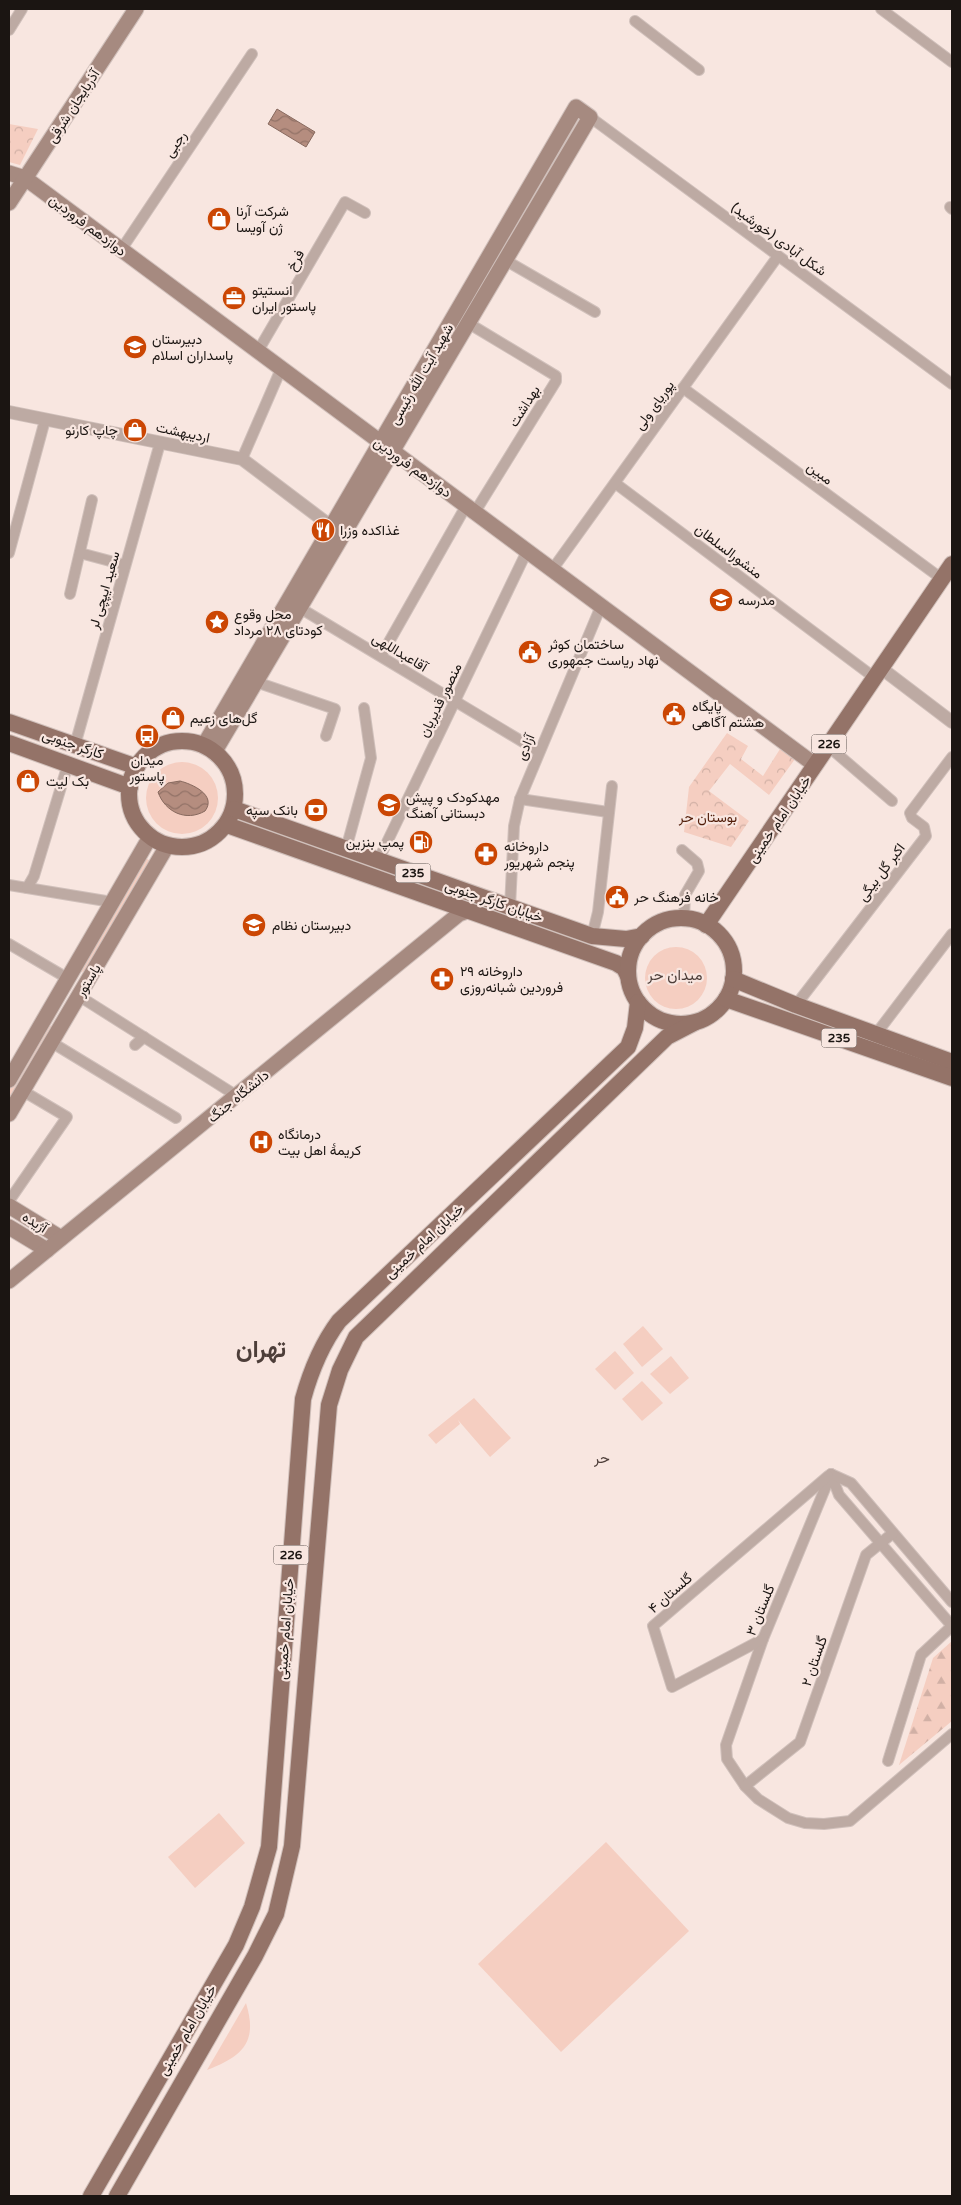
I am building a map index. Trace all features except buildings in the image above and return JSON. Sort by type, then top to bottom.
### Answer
[{"type":"main road","name":"آذربایجان شرقی","points":[[9,203],[136,9]]},
{"type":"main road","name":"شهید آیت الله رئیسی","points":[[210,748],[386,447],[576,107],[590,117],[468,323],[386,447]]},
{"type":"main road","name":"دوازدهم فروردین","points":[[9,173],[25,178],[815,765]]},
{"type":"main road","name":"شهید آیت الله رئیسی","points":[[210,748],[256,682],[300,608],[337,531]]},
{"type":"main road","name":"خیابان امام خمینی","points":[[706,925],[952,564]]},
{"type":"main road","name":"کارگر جنوبی","points":[[9,722],[137,766]]},
{"type":"main road","points":[[188,741],[210,748],[226,763],[234,777],[236,793],[234,809],[227,825],[209,841],[196,846],[182,848],[168,846],[150,836],[138,824],[131,809],[130,787],[137,766],[155,748],[171,742],[188,741]]},
{"type":"main road","name":"کارگر جنوبی","points":[[9,743],[130,787]]},
{"type":"main road","name":"خیابان کارگر جنوبی","points":[[234,809],[592,936],[626,939],[642,936]]},
{"type":"main road","name":"خیابان کارگر جنوبی","points":[[227,825],[616,963],[624,968],[628,976]]},
{"type":"main road","name":"پاستور","points":[[9,1080],[150,836]]},
{"type":"main road","name":"پاستور","points":[[9,1114],[168,846]]},
{"type":"main road","name":"دانشگاه جنگ","points":[[9,1281],[459,914],[467,911]]},
{"type":"main road","points":[[684,919],[706,925],[719,935],[728,948],[733,963],[733,979],[726,999],[709,1016],[694,1023],[667,1022],[651,1015],[638,1002],[628,976],[631,954],[642,936],[661,923],[684,919]]},
{"type":"main road","name":"235","points":[[733,979],[796,1005],[952,1062]]},
{"type":"main road","name":"235","points":[[726,999],[952,1078]]},
{"type":"main road","name":"خیابان امام خمینی","points":[[91,2196],[236,1945],[252,1907],[269,1847],[303,1399],[309,1378],[326,1338],[339,1321],[628,1047],[635,1028],[638,1002]]},
{"type":"main road","points":[[46,1014],[62,1024]]},
{"type":"main road","name":"خیابان امام خمینی","points":[[117,2196],[255,1956],[276,1914],[292,1846],[328,1405],[340,1370],[356,1337],[666,1037],[694,1023]]},
{"type":"main road","name":"آژیده","points":[[9,1206],[62,1238]]},
{"type":"main road","name":"آژیده","points":[[9,1226],[47,1250]]},
{"type":"main road","points":[[288,1585],[296,1595],[304,1594],[313,1589]]},
{"type":"main road","points":[[236,1945],[244,1941],[252,1942],[256,1948],[255,1956]]},
{"type":"street","points":[[9,30],[22,9]]},
{"type":"street","points":[[881,9],[952,62]]},
{"type":"street","points":[[634,21],[699,70]]},
{"type":"street","name":"رجبی","points":[[121,250],[252,54]]},
{"type":"street","name":"شکل آبادی (خورشید)","points":[[590,117],[952,384]]},
{"type":"street","name":"فرخ","points":[[258,351],[345,202],[365,213]]},
{"type":"street","name":"پوریای ولی","points":[[552,570],[778,256]]},
{"type":"street","points":[[505,260],[595,312]]},
{"type":"street","name":"بهداشت","points":[[468,323],[556,376],[556,381],[470,509]]},
{"type":"street","points":[[242,459],[281,369]]},
{"type":"street","name":"مبین","points":[[683,388],[942,579]]},
{"type":"street","name":"اردیبهشت","points":[[9,412],[242,459],[337,531]]},
{"type":"street","points":[[9,554],[45,420]]},
{"type":"street","name":"سعید ایپچی لر","points":[[75,745],[160,443]]},
{"type":"street","name":"منشورالسلطان","points":[[615,483],[878,673]]},
{"type":"street","points":[[70,594],[92,500]]},
{"type":"street","points":[[381,656],[470,509]]},
{"type":"street","name":"منصور قدیریان","points":[[378,860],[527,551]]},
{"type":"street","points":[[80,553],[125,565]]},
{"type":"street","name":"آزادی","points":[[510,907],[514,826],[520,799],[538,751],[601,606]]},
{"type":"street","name":"آقاعبداللهی","points":[[300,608],[538,751]]},
{"type":"street","points":[[878,673],[952,722]]},
{"type":"street","points":[[256,682],[335,709],[326,736]]},
{"type":"street","points":[[346,849],[371,758],[364,708]]},
{"type":"street","points":[[828,746],[892,801]]},
{"type":"street","name":"اکبر گل بیگی","points":[[796,1005],[926,836],[924,827],[912,818],[910,813],[952,757]]},
{"type":"street","points":[[27,888],[34,876],[68,764]]},
{"type":"street","points":[[592,936],[598,912],[612,786]]},
{"type":"street","points":[[520,799],[608,812]]},
{"type":"street","points":[[682,850],[697,864],[699,871],[685,895],[684,919]]},
{"type":"street","points":[[9,886],[112,902]]},
{"type":"street","points":[[876,1034],[952,934]]},
{"type":"street","points":[[9,944],[67,978]]},
{"type":"street","points":[[79,996],[237,1096]]},
{"type":"street","points":[[135,1045],[144,1037]]},
{"type":"street","points":[[51,1042],[176,1118]]},
{"type":"street","points":[[9,1202],[67,1117],[22,1091]]},
{"type":"street","points":[[831,1474],[851,1483],[952,1602]]},
{"type":"street","points":[[831,1474],[839,1495],[952,1626],[921,1654],[888,1761]]},
{"type":"street","name":"گلستان ۳","points":[[745,1786],[727,1759],[726,1745],[763,1639],[831,1474]]},
{"type":"street","name":"گلستان ۴","points":[[763,1639],[672,1687],[653,1626],[831,1474]]},
{"type":"street","name":"گلستان ۲","points":[[745,1786],[800,1742],[866,1555],[893,1533]]},
{"type":"street","points":[[745,1786],[771,1810],[788,1818],[806,1823],[824,1824],[850,1821],[952,1734]]},
{"type":"green space","points":[[9,124],[38,129],[20,165],[9,162]]},
{"type":"green space","name":"بوستان حر","points":[[727,733],[748,746],[741,759],[763,776],[780,749],[795,759],[769,795],[730,764],[709,791],[749,821],[731,847],[684,832],[689,787]]},
{"type":"green space","points":[[189,762],[208,772],[216,784],[218,798],[216,812],[208,824],[196,832],[175,834],[156,824],[148,812],[146,791],[156,772],[168,764]]},
{"type":"green space","points":[[146,858],[150,861],[84,971],[80,973]]},
{"type":"green space","points":[[676,947],[688,950],[698,956],[704,966],[707,978],[704,990],[698,1000],[688,1006],[676,1009],[664,1006],[654,1000],[648,990],[645,978],[648,966],[654,956],[664,950]]},
{"type":"green space","points":[[47,1026],[51,1026],[52,1030],[9,1101],[9,1090]]},
{"type":"green space","points":[[643,1326],[663,1349],[642,1367],[623,1344]]},
{"type":"green space","points":[[615,1351],[634,1373],[615,1390],[595,1369]]},
{"type":"green space","points":[[671,1356],[689,1378],[670,1394],[650,1374]]},
{"type":"green space","points":[[642,1381],[663,1403],[642,1421],[622,1399]]},
{"type":"green space","points":[[474,1398],[511,1438],[490,1457],[458,1420],[460,1424],[436,1444],[428,1435]]},
{"type":"green space","points":[[952,1641],[952,1721],[899,1765],[933,1658]]},
{"type":"green space","points":[[219,1813],[245,1843],[195,1888],[168,1857]]},
{"type":"green space","points":[[606,1842],[689,1931],[561,2052],[478,1964]]},
{"type":"green space","points":[[246,2003],[250,2028],[244,2046],[230,2059],[207,2070]]},
{"type":"water","points":[[277,109],[315,132],[306,147],[268,124]]},
{"type":"water","points":[[180,781],[191,785],[206,795],[208,805],[205,811],[198,814],[184,815],[171,810],[161,799],[158,792],[168,783]]},
{"type":"place","name":"شرکت آرنا ژن آویسا","points":[[219,219]]},
{"type":"place","name":"انستیتو پاستور ایران","points":[[234,298]]},
{"type":"place","name":"دبیرستان پاسداران اسلام","points":[[135,347]]},
{"type":"place","name":"چاپ کارنو","points":[[135,430]]},
{"type":"place","name":"غذاکده وزرا","points":[[323,530]]},
{"type":"place","name":"مدرسه","points":[[721,600]]},
{"type":"place","name":"محل وقوع کودتای ۲۸ مرداد","points":[[217,622]]},
{"type":"place","name":"ساختمان کوثر نهاد ریاست جمهوری","points":[[530,652]]},
{"type":"place","name":"پایگاه هشتم آگاهی","points":[[674,714]]},
{"type":"place","name":"گل‌های زعیم","points":[[173,718]]},
{"type":"place","name":"میدان پاستور","points":[[147,736]]},
{"type":"place","name":"بک لیت","points":[[28,781]]},
{"type":"place","name":"مهدکودک و پیش دبستانی آهنگ","points":[[389,805]]},
{"type":"place","name":"بانک سپه","points":[[316,810]]},
{"type":"place","name":"پمپ بنزین","points":[[421,842]]},
{"type":"place","name":"داروخانه پنجم شهریور","points":[[486,854]]},
{"type":"place","name":"خانه فرهنگ حر","points":[[617,897]]},
{"type":"place","name":"دبیرستان نظام","points":[[254,925]]},
{"type":"place","name":"داروخانه ۲۹ فروردین شبانه‌روزی","points":[[442,979]]},
{"type":"place","name":"درمانگاه کریمهٔ اهل بیت","points":[[261,1142]]},
{"type":"district","name":"میدان حر","points":[[675,975]]},
{"type":"district","name":"تهران","points":[[261,1349]]},
{"type":"district","name":"حر","points":[[602,1458]]}]
